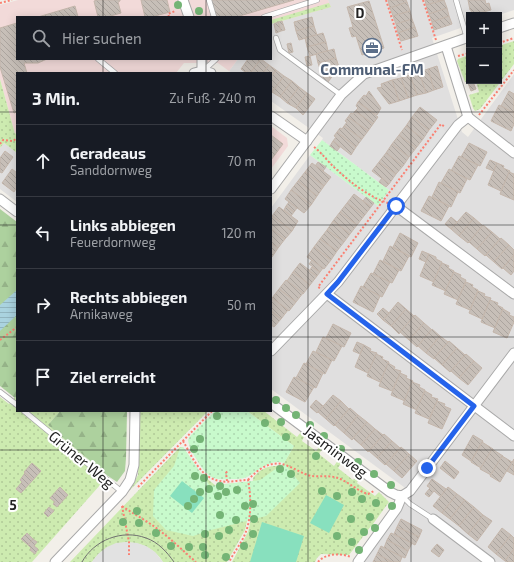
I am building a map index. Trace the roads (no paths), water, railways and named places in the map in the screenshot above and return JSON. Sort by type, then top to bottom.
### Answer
[{"type":"street","points":[[183,0],[189,16]]},
{"type":"street","points":[[502,27],[514,23]]},
{"type":"street","points":[[272,188],[341,95],[364,74],[466,39]]},
{"type":"street","points":[[442,47],[470,120],[514,153]]},
{"type":"street","points":[[202,60],[202,72]]},
{"type":"street","points":[[272,117],[307,141]]},
{"type":"street","points":[[272,350],[338,282],[458,125],[470,120]]},
{"type":"street","points":[[0,199],[16,211]]},
{"type":"street","points":[[396,206],[514,294]]},
{"type":"street","points":[[327,294],[514,436]]},
{"type":"street","points":[[359,561],[397,508],[402,496],[410,491],[514,353]]},
{"type":"street","name":"Jasminweg","points":[[272,404],[390,492],[402,496]]},
{"type":"street","points":[[55,562],[122,492],[130,480],[134,465],[135,412]]},
{"type":"street","points":[[433,519],[490,562]]},
{"type":"lane","points":[[208,0],[214,16]]},
{"type":"lane","points":[[267,16],[317,0]]},
{"type":"lane","points":[[456,0],[466,32]]},
{"type":"lane","points":[[288,9],[296,2]]},
{"type":"lane","points":[[276,38],[280,50],[341,95]]},
{"type":"lane","points":[[99,60],[114,72]]},
{"type":"lane","points":[[202,72],[216,60]]},
{"type":"lane","points":[[0,392],[16,404]]},
{"type":"lane","name":"Grüner Weg","points":[[25,412],[122,492]]},
{"type":"lane","points":[[402,496],[410,504],[433,519]]},
{"type":"water","points":[[16,291],[16,316],[0,331],[0,305]]},
{"type":"tram line","points":[[82,562],[87,554],[101,542],[110,538],[128,535],[146,538],[154,542],[165,551],[174,562]]},
{"type":"place","name":"Communal-FM","points":[[372,48]]}]
